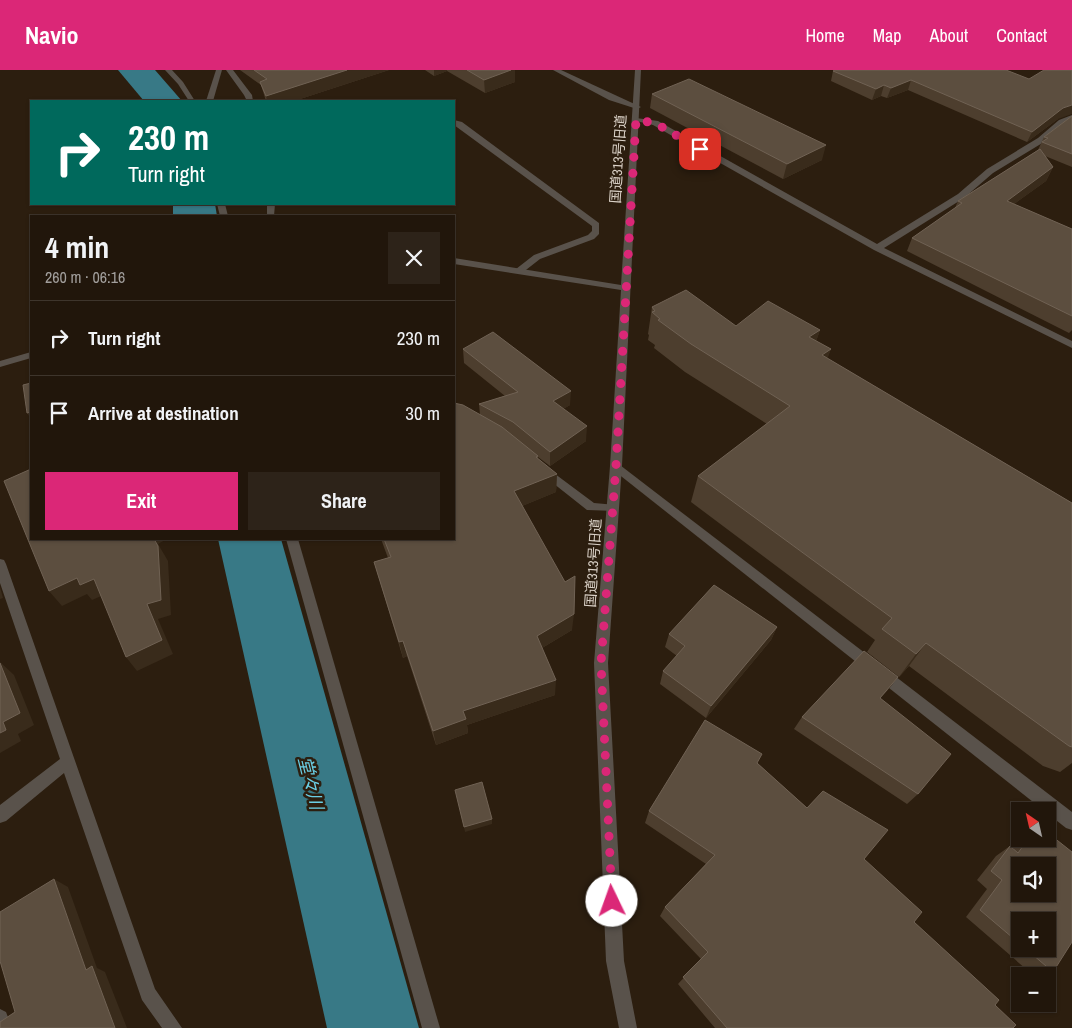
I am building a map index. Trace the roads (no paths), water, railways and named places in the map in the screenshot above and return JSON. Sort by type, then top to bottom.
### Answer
[{"type":"street","points":[[168,70],[181,83],[191,100]]},
{"type":"street","points":[[208,100],[218,70]]},
{"type":"street","points":[[229,70],[250,100]]},
{"type":"street","points":[[556,70],[612,98],[637,107]]},
{"type":"street","name":"国道313号旧道","points":[[628,1028],[615,960],[601,663],[616,466],[638,70]]},
{"type":"street","points":[[877,248],[962,196],[990,171],[1041,140],[1062,122],[1072,117]]},
{"type":"street","points":[[636,120],[655,123],[877,248],[1072,345]]},
{"type":"street","points":[[455,122],[460,124],[596,224],[596,232],[591,237],[537,257],[519,271]]},
{"type":"street","points":[[271,205],[271,214]]},
{"type":"street","points":[[455,261],[625,288]]},
{"type":"street","points":[[0,364],[30,355]]},
{"type":"street","points":[[530,459],[591,507],[612,508]]},
{"type":"street","points":[[616,466],[1072,822]]},
{"type":"street","points":[[292,540],[431,1028]]},
{"type":"street","points":[[0,564],[148,994],[173,1028]]},
{"type":"street","points":[[0,816],[67,762]]},
{"type":"street","points":[[0,1018],[3,1028]]},
{"type":"waterway","name":"堂々川","points":[[136,70],[163,100]]},
{"type":"waterway","name":"堂々川","points":[[194,205],[195,215]]},
{"type":"waterway","name":"堂々川","points":[[249,540],[373,1028]]}]
